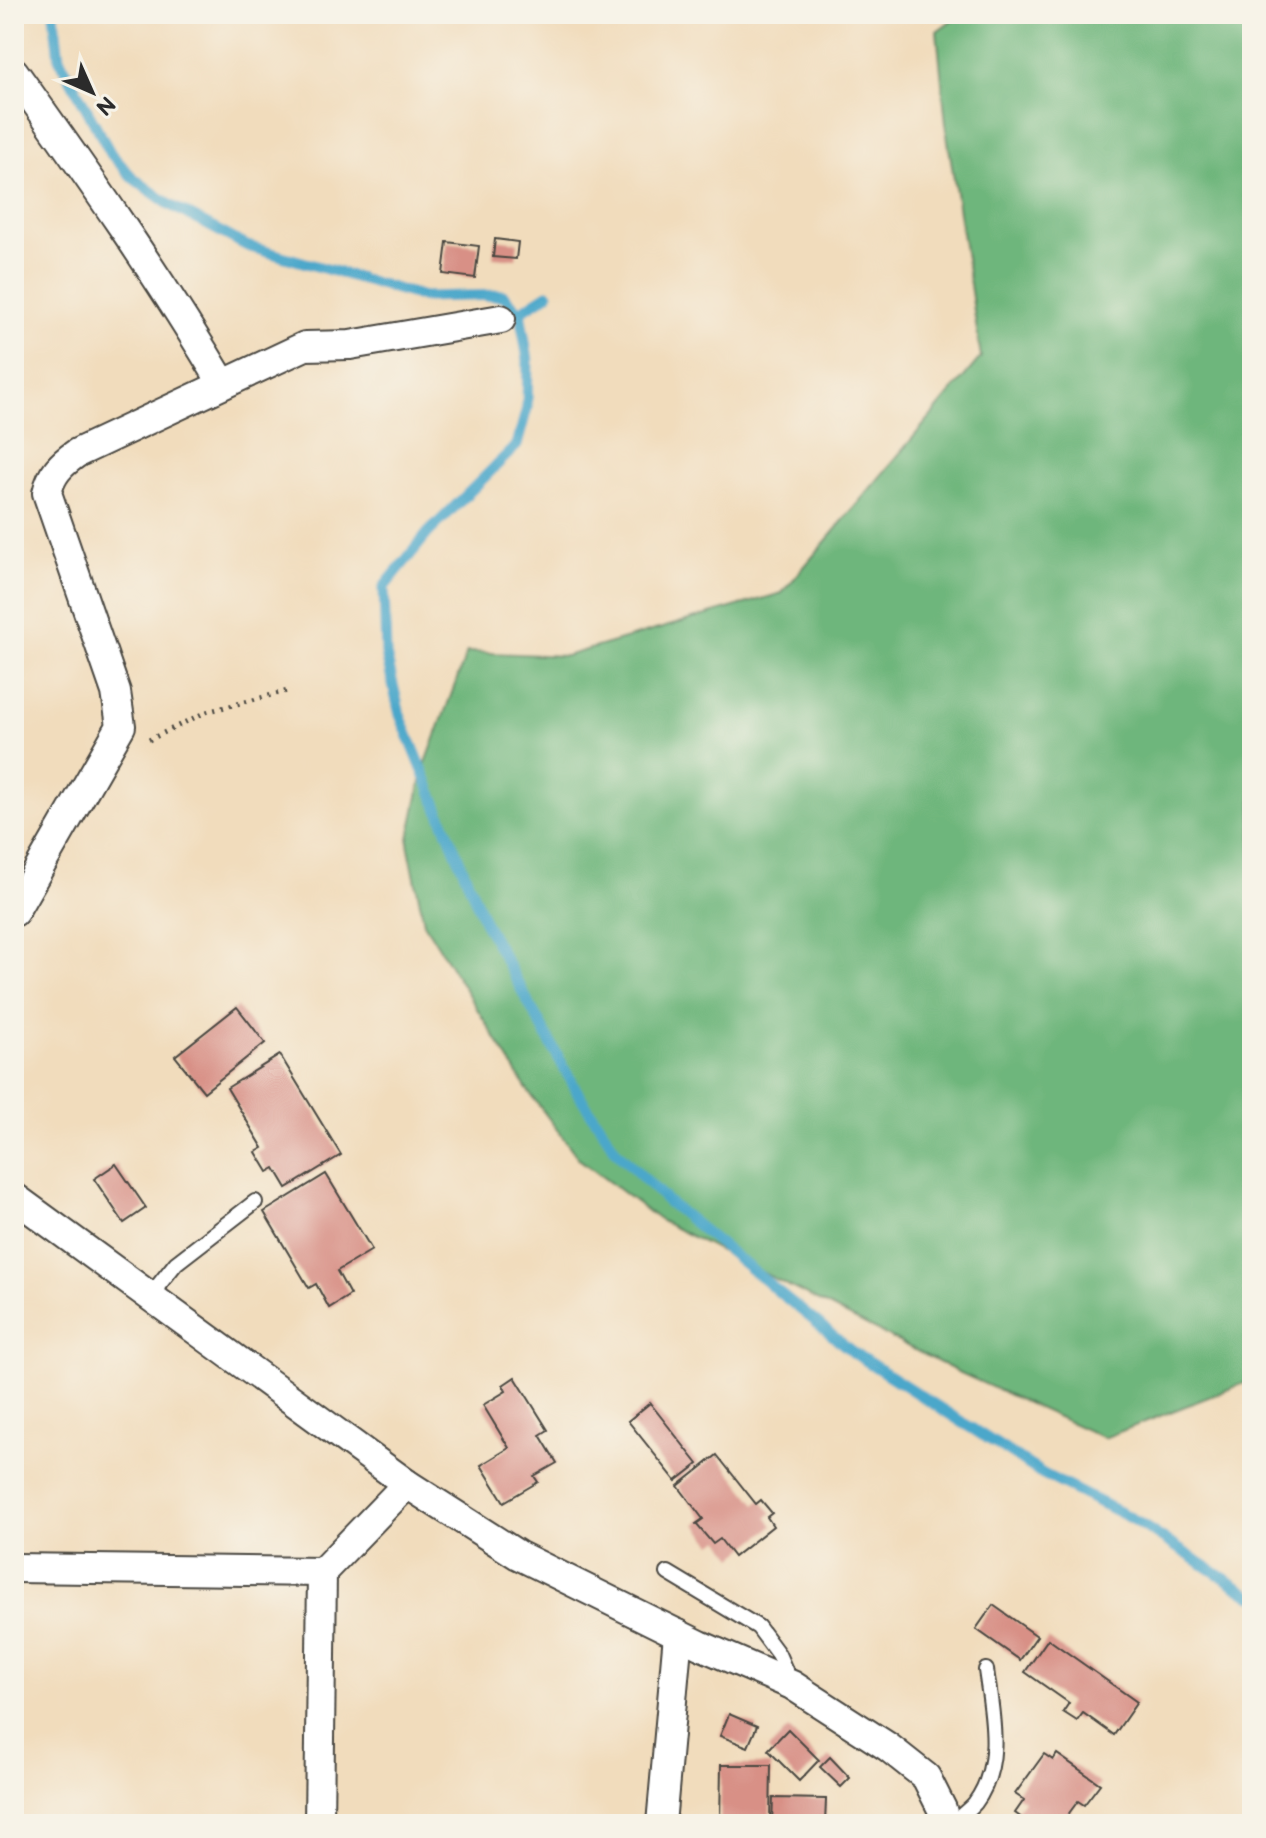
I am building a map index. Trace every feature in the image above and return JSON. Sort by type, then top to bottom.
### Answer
[{"type":"street","points":[[14,72],[109,205],[184,317],[223,384]]},
{"type":"street","points":[[14,912],[112,747],[121,726],[116,692],[47,493],[57,469],[77,453],[305,346],[350,345],[501,319]]},
{"type":"street","points":[[14,1197],[407,1484],[518,1555],[678,1634],[792,1685],[888,1747],[926,1777],[949,1824]]},
{"type":"street","points":[[319,1824],[322,1572],[407,1484]]},
{"type":"street","points":[[14,1568],[322,1572]]},
{"type":"street","points":[[661,1824],[678,1634]]},
{"type":"lane","points":[[150,1296],[176,1263],[255,1202]]},
{"type":"lane","points":[[668,1573],[758,1627],[778,1654],[792,1685]]},
{"type":"lane","points":[[949,1824],[974,1803],[988,1779],[995,1744],[986,1670]]},
{"type":"path","points":[[112,747],[147,741],[206,712],[291,690]]},
{"type":"green space","points":[[960,14],[1252,14],[1252,1380],[1104,1438],[954,1370],[659,1220],[579,1159],[526,1088],[424,923],[408,843],[424,768],[467,652],[566,656],[782,593],[981,357],[947,134],[937,31]]},
{"type":"building","points":[[495,239],[518,242],[516,259],[493,257]]},
{"type":"building","points":[[447,242],[479,246],[475,278],[443,274]]},
{"type":"building","points":[[237,1007],[265,1043],[204,1092],[175,1056]]},
{"type":"building","points":[[280,1055],[341,1155],[287,1188],[275,1168],[268,1172],[256,1152],[263,1148],[227,1088]]},
{"type":"building","points":[[116,1164],[146,1208],[124,1223],[94,1179]]},
{"type":"building","points":[[326,1174],[372,1250],[337,1271],[350,1295],[329,1308],[316,1284],[309,1288],[264,1212]]},
{"type":"building","points":[[515,1377],[548,1430],[540,1435],[557,1463],[534,1476],[538,1482],[504,1502],[481,1465],[509,1448],[483,1405],[506,1391],[503,1385]]},
{"type":"building","points":[[650,1403],[698,1464],[676,1481],[628,1421]]},
{"type":"building","points":[[717,1455],[756,1504],[761,1500],[772,1513],[767,1517],[773,1526],[734,1557],[720,1539],[713,1544],[696,1524],[703,1519],[678,1486]]},
{"type":"building","points":[[993,1605],[1037,1636],[1020,1660],[976,1629]]},
{"type":"building","points":[[1048,1639],[1137,1702],[1114,1735],[1083,1713],[1077,1721],[1063,1712],[1069,1703],[1025,1672]]},
{"type":"building","points":[[729,1714],[757,1726],[748,1747],[720,1736]]},
{"type":"building","points":[[788,1729],[819,1760],[799,1781],[768,1750]]},
{"type":"building","points":[[1044,1754],[1053,1760],[1057,1754],[1100,1784],[1084,1805],[1078,1801],[1061,1824],[1030,1824],[1015,1813],[1024,1800],[1015,1794]]},
{"type":"building","points":[[830,1757],[850,1778],[841,1787],[820,1767]]},
{"type":"building","points":[[721,1765],[771,1765],[770,1824],[720,1824]]},
{"type":"building","points":[[773,1798],[826,1799],[825,1824],[772,1824]]},
{"type":"waterway","points":[[54,14],[59,58],[111,154],[133,178],[170,205],[247,246],[424,297],[503,295],[520,312],[528,360],[527,408],[517,445],[428,533],[384,587],[386,654],[400,715],[485,923],[578,1093],[617,1152],[667,1201],[854,1353],[1043,1474],[1131,1518],[1252,1596]]},
{"type":"waterway","points":[[520,312],[548,294]]}]
